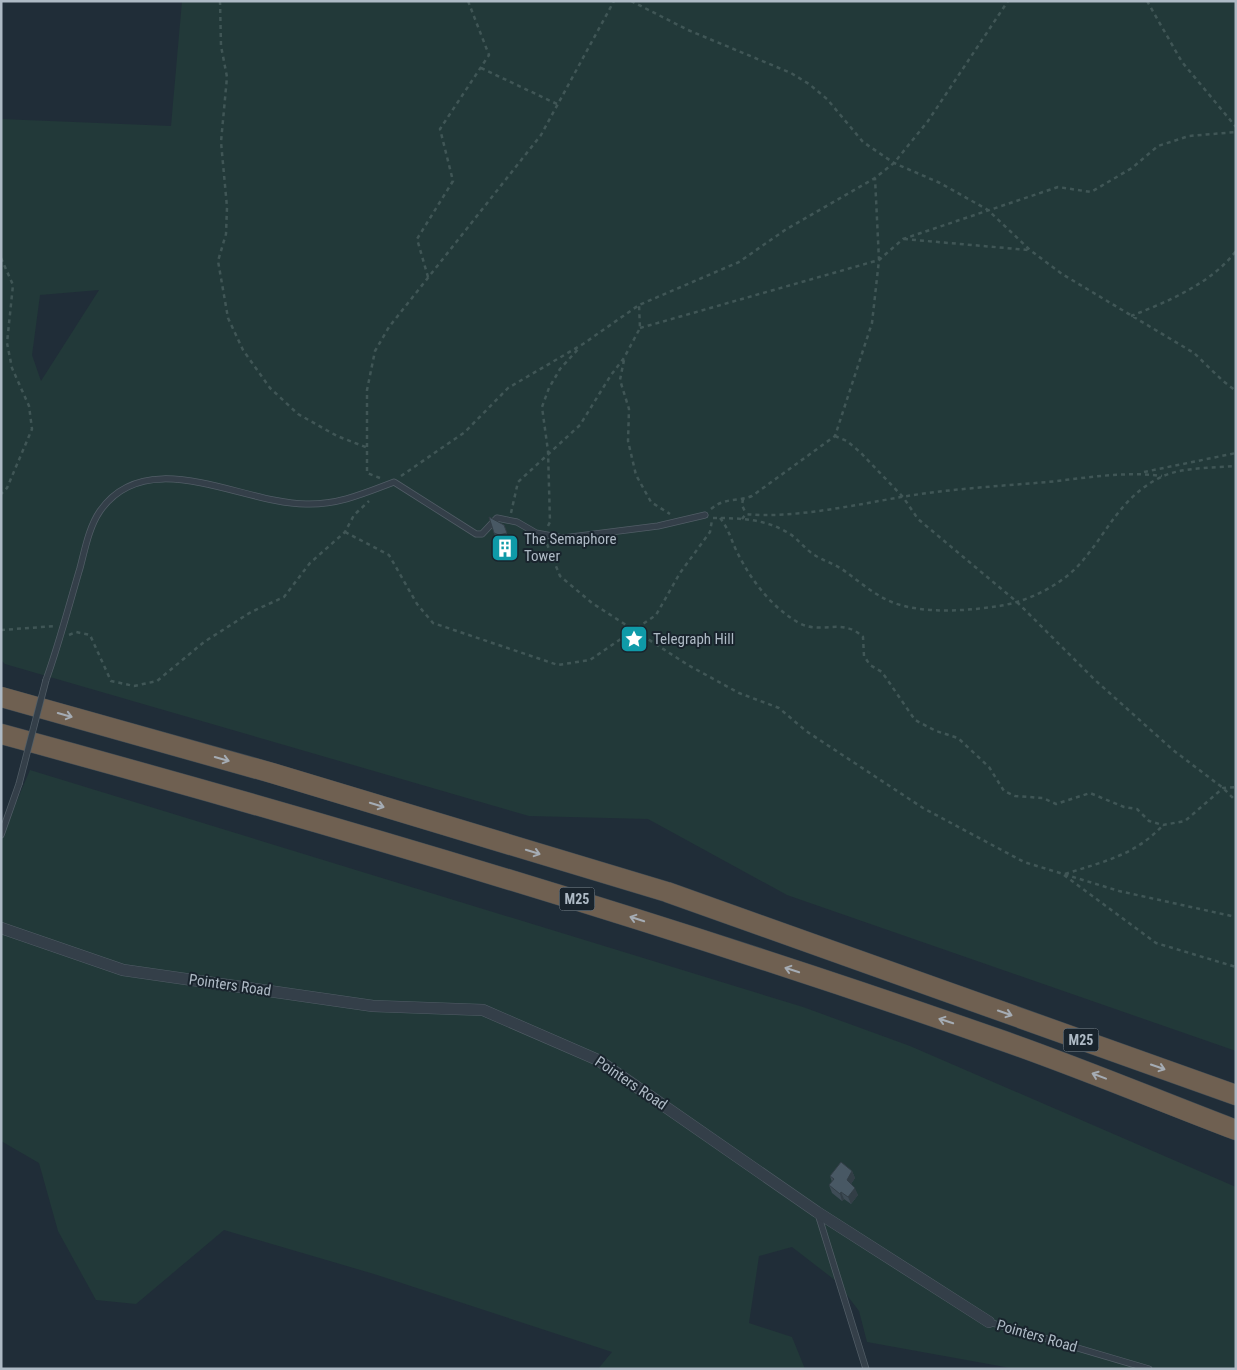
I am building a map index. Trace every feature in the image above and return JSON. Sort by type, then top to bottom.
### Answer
[{"type":"highway","name":"M25","points":[[1,697],[272,773],[667,892],[1236,1094]]},
{"type":"highway","name":"M25","points":[[1,734],[251,802],[575,898],[1000,1039],[1236,1130]]},
{"type":"street","name":"Pointers Road","points":[[1,928],[123,970],[373,1006],[482,1010],[598,1060],[817,1212],[989,1322]]},
{"type":"lane","points":[[1,835],[19,784],[46,680],[60,639],[62,625],[89,534],[100,511],[119,492],[143,480],[169,478],[305,504],[346,501],[394,482],[476,534],[482,534],[497,518],[509,519],[543,535],[571,538],[609,534],[705,515]]},
{"type":"lane","points":[[817,1212],[866,1369]]},
{"type":"lane","name":"Pointers Road","points":[[989,1322],[1149,1369]]},
{"type":"path","points":[[220,1],[222,46],[227,77],[221,142],[226,234],[218,261],[228,318],[243,350],[270,388],[298,414],[336,436],[368,448]]},
{"type":"path","points":[[428,277],[417,239],[453,181],[440,130],[489,55],[468,1]]},
{"type":"path","points":[[614,1],[540,134],[389,327],[375,351],[367,390],[367,473],[394,482],[465,432],[508,388],[582,344],[639,305],[739,262],[785,230],[875,178],[894,163],[952,88],[1008,1]]},
{"type":"path","points":[[631,1],[688,30],[791,73],[827,99],[863,142],[894,163],[940,183],[988,210],[1030,250],[1069,279],[1194,353],[1223,381],[1236,390]]},
{"type":"path","points":[[1147,1],[1182,62],[1236,127]]},
{"type":"path","points":[[481,68],[557,104]]},
{"type":"path","points":[[640,328],[879,260],[903,239],[1058,187],[1091,192],[1132,168],[1158,146],[1189,136],[1236,132]]},
{"type":"path","points":[[705,515],[728,498],[743,499],[752,496],[835,436],[872,323],[879,260],[875,178]]},
{"type":"path","points":[[903,239],[1030,250]]},
{"type":"path","points":[[1131,316],[1173,297],[1203,280],[1220,269],[1236,251]]},
{"type":"path","points":[[1,258],[14,284],[7,343],[12,368],[29,406],[32,429],[7,488],[1,494]]},
{"type":"path","points":[[509,519],[518,482],[548,451],[580,425],[611,375],[624,358],[640,328],[639,305]]},
{"type":"path","points":[[582,344],[560,369],[549,388],[542,407],[548,451],[550,522],[543,535],[560,576],[592,603],[688,665],[739,693],[779,708],[806,731],[923,808],[1024,862],[1118,891],[1236,917]]},
{"type":"path","points":[[624,358],[620,380],[630,409],[628,441],[636,475],[651,502],[679,521]]},
{"type":"path","points":[[835,436],[847,441],[860,452],[903,497],[918,519],[1017,602],[1095,680],[1173,750],[1223,788],[1236,801]]},
{"type":"path","points":[[746,514],[782,514],[865,504],[903,497],[1141,473],[1236,453]]},
{"type":"path","points":[[1141,473],[1163,476],[1236,466]]},
{"type":"path","points":[[705,515],[712,518],[742,519],[771,523],[792,535],[813,554],[842,569],[892,602],[911,607],[945,611],[1000,606],[1017,602],[1041,592],[1077,567],[1128,501],[1163,476]]},
{"type":"path","points":[[60,639],[76,632],[90,635],[111,682],[134,686],[156,680],[204,642],[251,612],[284,597],[310,563],[345,532],[354,515],[374,497]]},
{"type":"path","points":[[743,499],[742,505],[746,514]]},
{"type":"path","points":[[742,519],[746,514]]},
{"type":"path","points":[[345,532],[388,555],[417,604],[433,622],[558,665],[590,660],[656,615],[680,573],[710,532],[712,518]]},
{"type":"path","points":[[720,518],[728,527],[737,551],[760,591],[785,613],[810,628],[846,626],[857,631],[863,637],[864,656],[870,665],[882,672],[915,720],[936,731],[958,738],[989,767],[1004,791],[1015,796],[1043,798],[1056,804],[1090,793],[1124,807],[1137,809],[1149,821],[1163,825],[1185,821],[1223,788],[1236,787]]},
{"type":"path","points":[[1,630],[62,625]]},
{"type":"path","points":[[1063,874],[1120,856],[1149,840],[1163,825]]},
{"type":"path","points":[[1063,874],[1156,943],[1236,967]]},
{"type":"green space","points":[[182,1],[1236,1],[1236,1051],[787,895],[648,819],[529,816],[5,664],[1,660],[1,119],[171,126]],"holes":[[[99,290],[41,381],[32,355],[40,295]]]},
{"type":"green space","points":[[30,770],[803,1007],[910,1046],[1236,1187],[1236,1369],[1016,1369],[867,1342],[859,1311],[836,1281],[792,1247],[759,1256],[749,1323],[792,1337],[805,1369],[598,1369],[612,1352],[374,1274],[224,1230],[136,1304],[96,1300],[58,1231],[39,1163],[1,1141],[1,838]]},
{"type":"building","points":[[489,517],[504,525],[507,533],[499,535],[494,533]]},
{"type":"building","points":[[841,1162],[852,1171],[847,1180],[855,1188],[848,1197],[841,1192],[840,1194],[829,1185],[834,1179],[830,1176]]},
{"type":"place","name":"The Semaphore Tower","points":[[505,548]]},
{"type":"place","name":"Telegraph Hill","points":[[634,639]]}]
